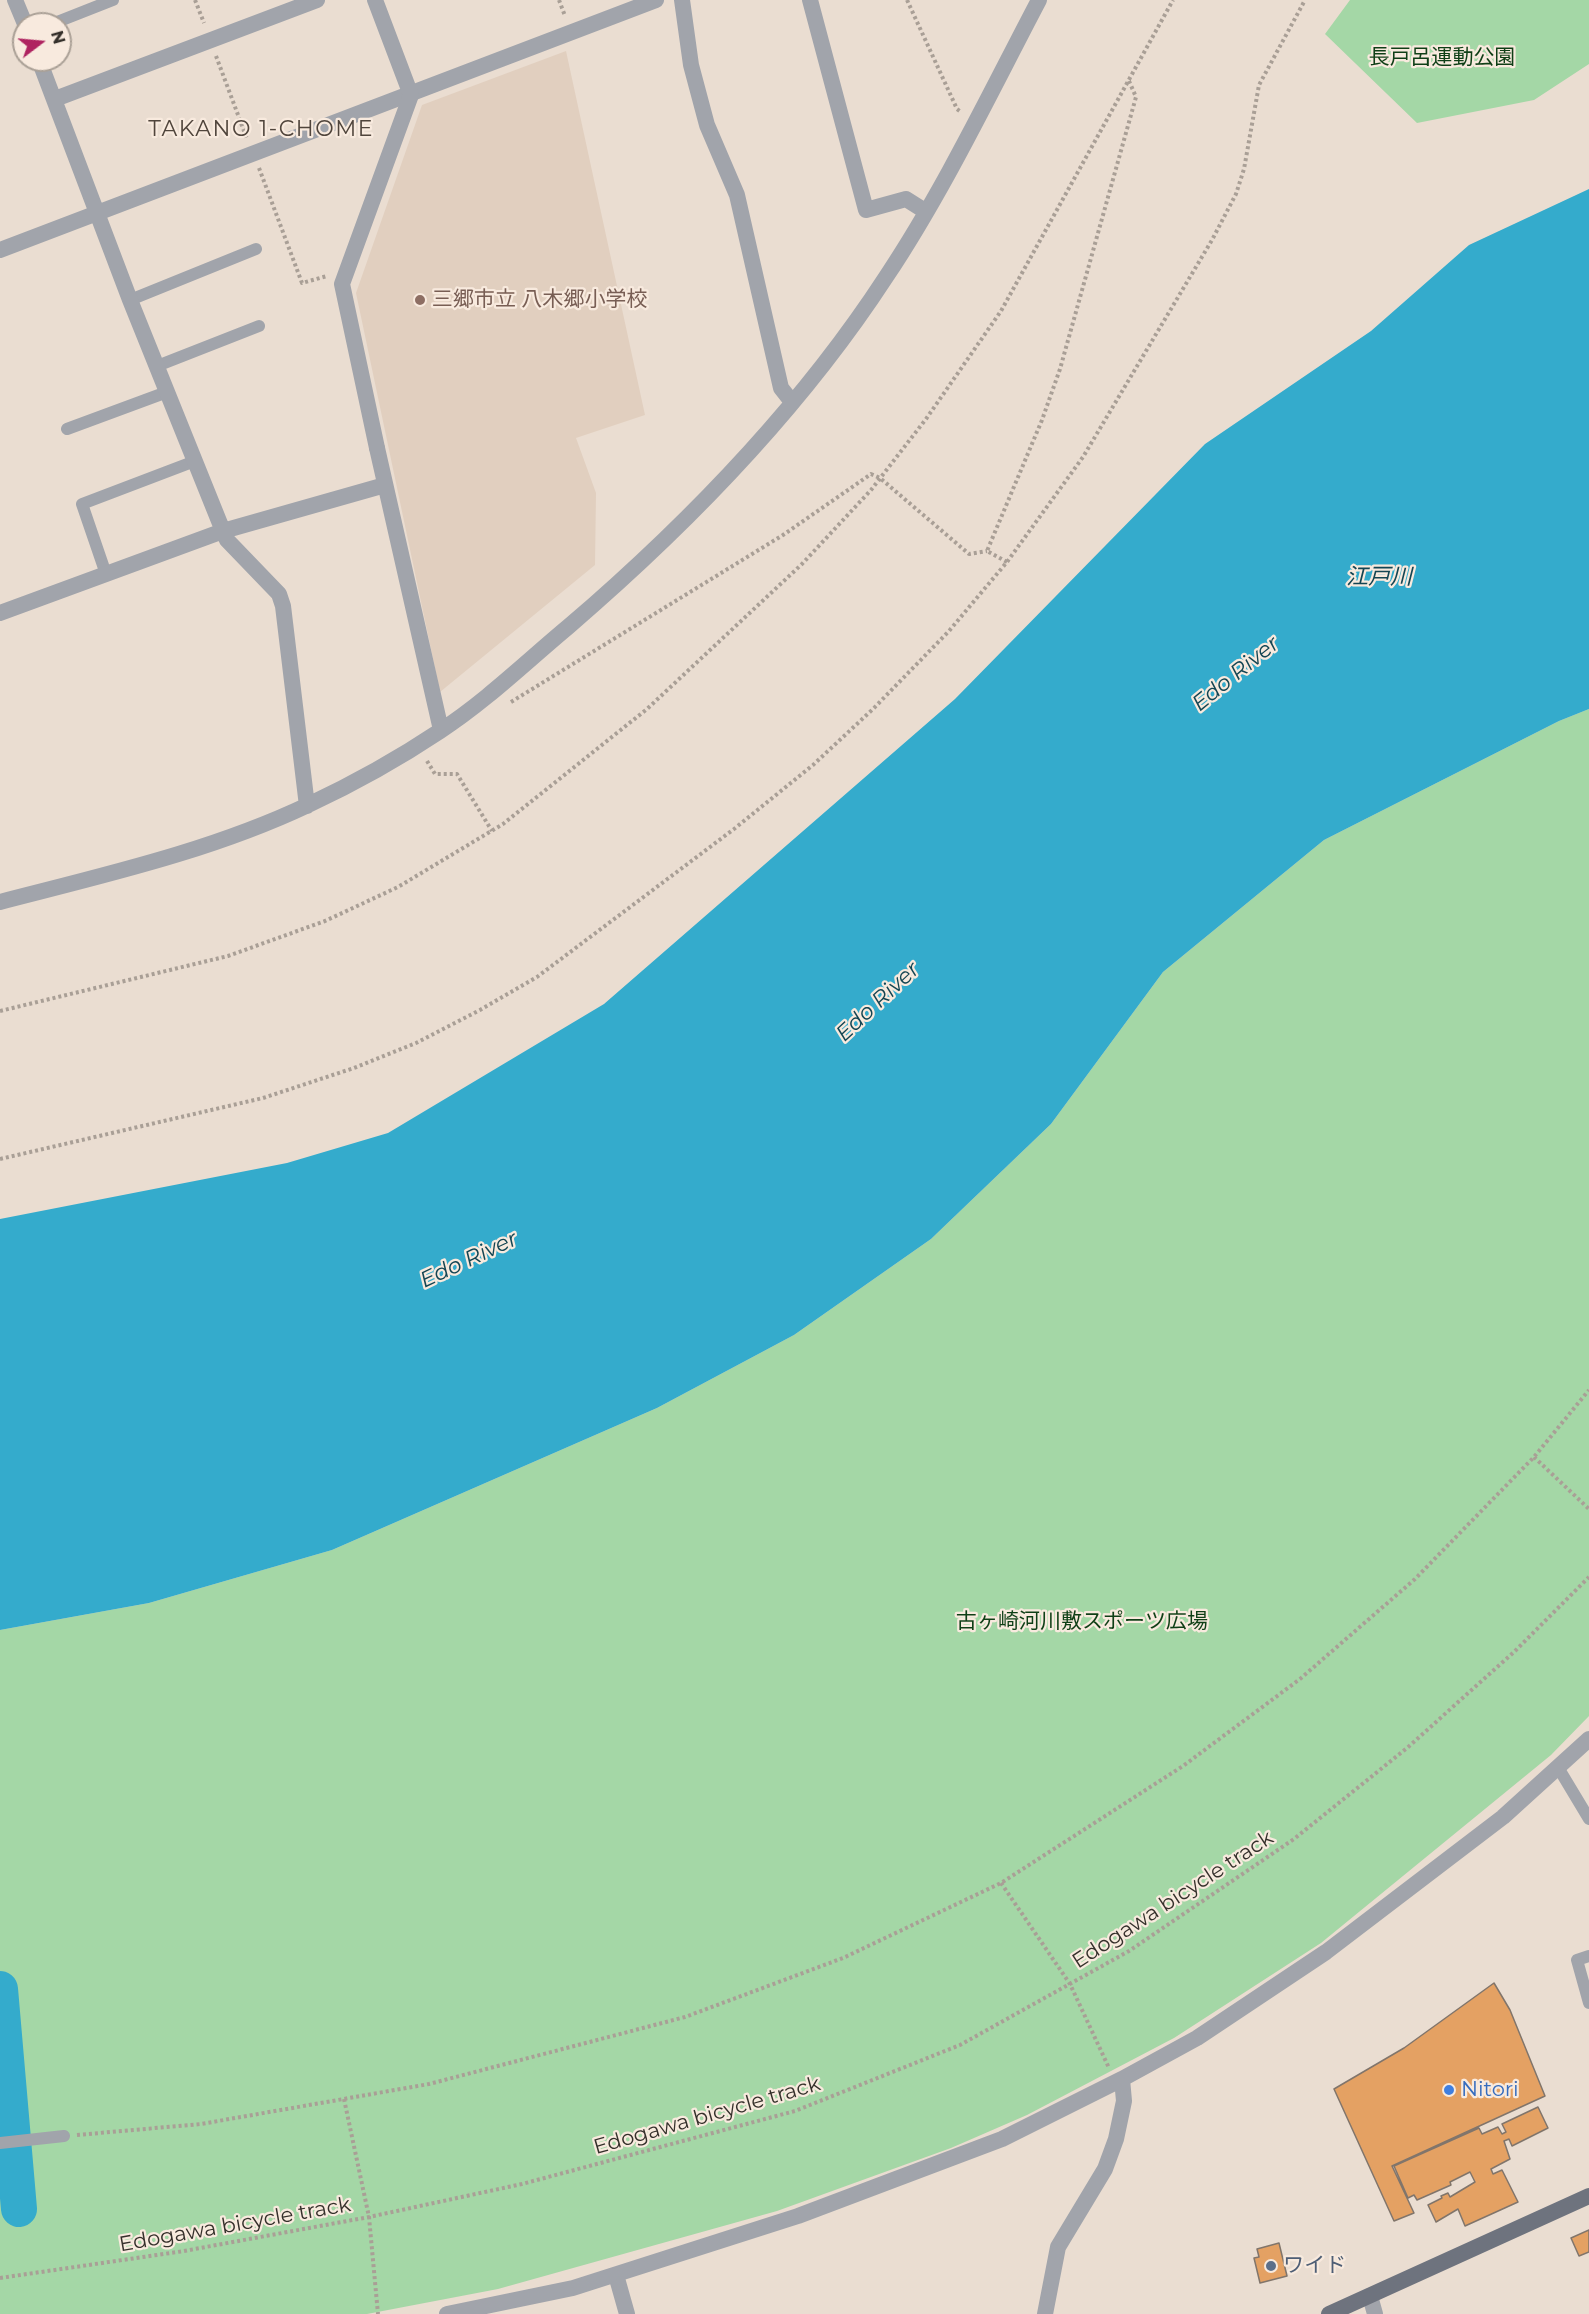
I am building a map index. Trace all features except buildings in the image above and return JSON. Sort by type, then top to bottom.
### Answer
[{"type":"main road","points":[[1329,2314],[1589,2196]]},
{"type":"street","points":[[55,99],[317,0]]},
{"type":"street","points":[[375,0],[411,95],[342,284],[441,730]]},
{"type":"street","points":[[0,250],[656,0]]},
{"type":"street","points":[[682,0],[691,65],[707,125],[737,195],[781,388],[792,402]]},
{"type":"street","points":[[810,0],[866,210],[906,199],[926,211]]},
{"type":"street","points":[[0,902],[216,842],[307,806],[380,768],[441,730],[490,693],[647,557],[744,458],[792,402],[859,317],[926,211],[1039,0]]},
{"type":"street","points":[[44,72],[130,300],[227,540],[279,594],[283,606],[307,806]]},
{"type":"street","points":[[0,613],[223,531],[385,485]]},
{"type":"street","points":[[447,2314],[525,2300],[616,2275],[798,2216],[1002,2139],[1122,2079],[1197,2038],[1326,1952],[1445,1862],[1559,1769],[1589,1739]]},
{"type":"street","points":[[1045,2314],[1058,2247],[1105,2169],[1116,2139],[1124,2101],[1122,2079]]},
{"type":"street","points":[[616,2275],[627,2314]]},
{"type":"street","points":[[1370,2296],[1375,2314]]},
{"type":"lane","points":[[72,16],[113,0]]},
{"type":"lane","points":[[130,300],[256,249]]},
{"type":"lane","points":[[157,366],[259,326]]},
{"type":"lane","points":[[67,429],[167,392]]},
{"type":"lane","points":[[106,574],[82,504],[195,460]]},
{"type":"lane","points":[[1559,1769],[1589,1819]]},
{"type":"lane","points":[[1589,1956],[1577,1960],[1589,2003]]},
{"type":"lane","points":[[0,2143],[64,2136]]},
{"type":"path","points":[[907,0],[957,109],[975,123]]},
{"type":"path","points":[[0,1011],[228,956],[325,921],[398,887],[492,831],[619,733],[716,647],[802,564],[880,478],[951,385],[1001,311],[1173,0]]},
{"type":"path","points":[[0,1159],[184,1118],[308,1085],[416,1043],[518,988],[606,927],[813,765],[922,660],[1007,562],[1083,457],[1212,240],[1236,194],[1244,170],[1259,85],[1305,0]]},
{"type":"path","points":[[987,551],[1039,429],[1060,369],[1136,97],[1129,80]]},
{"type":"path","points":[[507,704],[774,540],[871,474],[880,478],[969,554],[987,551],[1007,562]]},
{"type":"path","points":[[435,774],[457,774],[492,831]]},
{"type":"path","points":[[64,2136],[201,2124],[429,2084],[685,2017],[843,1958],[1001,1883],[1183,1766],[1299,1679],[1416,1579],[1534,1457],[1589,1390]]},
{"type":"path","points":[[1534,1457],[1589,1509]]},
{"type":"path","name":"Edogawa bicycle track","points":[[0,2278],[184,2251],[369,2217],[522,2184],[795,2111],[960,2045],[1129,1951],[1294,1839],[1423,1733],[1514,1652],[1589,1577]]},
{"type":"path","points":[[1001,1883],[1070,1984],[1108,2067]]},
{"type":"path","points":[[344,2098],[369,2217],[378,2314]]},
{"type":"shaded area","points":[[566,51],[645,415],[576,438],[596,493],[595,565],[440,692],[356,293],[422,105]]},
{"type":"green space","name":"長戸呂運動公園","points":[[1350,0],[1589,0],[1589,64],[1534,100],[1417,123],[1325,34]]},
{"type":"green space","name":"古ヶ崎河川敷スポーツ広場","points":[[1589,709],[1589,1716],[1551,1755],[1321,1943],[1174,2038],[1027,2115],[951,2148],[777,2211],[498,2289],[367,2314],[0,2314],[0,1630],[149,1603],[332,1550],[657,1408],[794,1335],[931,1239],[1051,1124],[1163,972],[1324,840],[1559,721]]},
{"type":"water","name":"江戸川","points":[[1589,189],[1589,709],[1559,721],[1324,840],[1163,972],[1051,1124],[931,1239],[794,1335],[657,1408],[332,1550],[149,1603],[0,1630],[0,1219],[287,1163],[388,1133],[604,1004],[955,699],[1205,444],[1371,331],[1469,245]]},
{"type":"waterway","points":[[0,1989],[19,2209]]},
{"type":"place","name":"三郷市立 八木郷小学校","points":[[420,300]]},
{"type":"place","name":"Nitori","points":[[1449,2090]]},
{"type":"place","name":"ワイド","points":[[1271,2266]]},
{"type":"district","name":"TAKANO 1-CHOME","points":[[261,130]]},
{"type":"water label","name":"Edo River","points":[[1236,674]]},
{"type":"water label","name":"Edo River","points":[[878,1002]]},
{"type":"water label","name":"Edo River","points":[[469,1260]]}]
